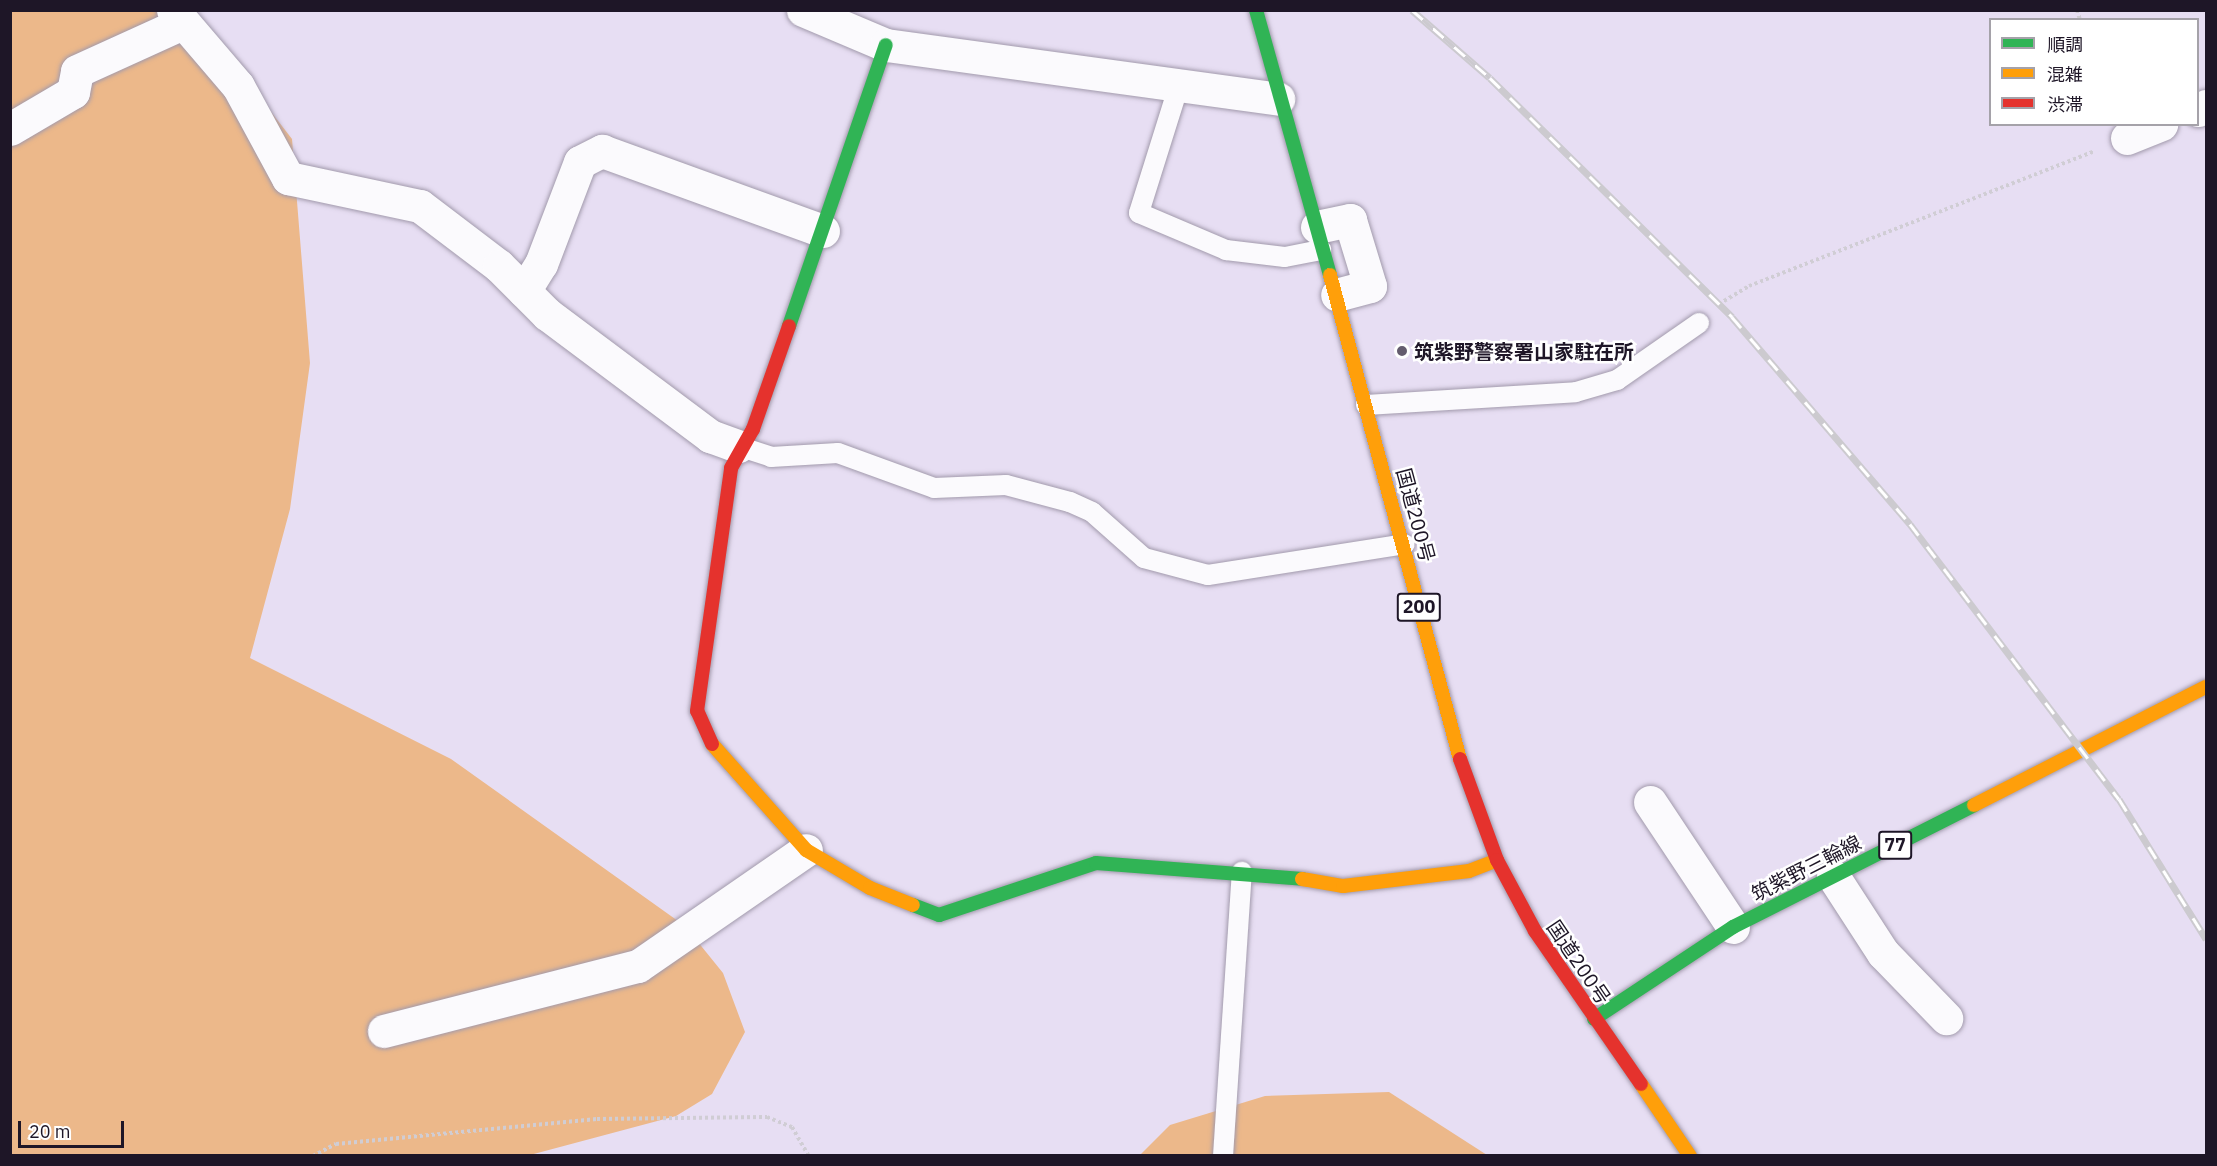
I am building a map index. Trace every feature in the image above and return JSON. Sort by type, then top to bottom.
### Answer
[{"type":"main road","points":[[1256,10],[1278,99],[1319,238]]},
{"type":"main road","points":[[886,45],[753,429],[738,446],[701,655],[697,711],[708,740],[806,850],[870,888],[939,915],[1096,863],[1242,872],[1343,886],[1469,871],[1497,860]]},
{"type":"main road","name":"国道200号","points":[[1337,295],[1405,544],[1451,736],[1497,860],[1534,931],[1690,1155]]},
{"type":"main road","name":"筑紫野三輪線","points":[[1594,1019],[1733,927],[2206,687]]},
{"type":"street","points":[[803,10],[886,45],[1278,99]]},
{"type":"street","points":[[10,129],[73,92],[77,71],[178,17],[238,86],[288,178],[420,206],[524,291],[710,436],[738,446]]},
{"type":"street","points":[[2127,138],[2156,126]]},
{"type":"street","points":[[524,291],[542,264],[580,162],[602,151],[823,231]]},
{"type":"street","points":[[1319,238],[1350,220],[1370,286],[1337,295]]},
{"type":"street","points":[[1650,802],[1733,927]]},
{"type":"street","points":[[384,1031],[638,966],[806,850]]},
{"type":"street","points":[[1833,876],[1883,953],[1946,1018]]},
{"type":"lane","points":[[1179,85],[1139,213],[1226,250],[1285,257],[1319,238]]},
{"type":"lane","points":[[1366,405],[1576,393],[1617,380],[1699,323]]},
{"type":"lane","points":[[738,446],[771,457],[838,453],[934,488],[1006,485],[1070,502],[1092,512],[1144,558],[1208,575],[1405,544]]},
{"type":"lane","points":[[1223,1155],[1242,872]]},
{"type":"path","points":[[1699,323],[1749,286],[2127,138]]},
{"type":"path","points":[[313,1155],[336,1144],[597,1119],[767,1116],[792,1127],[808,1155]]},
{"type":"shaded area","points":[[10,11],[167,11],[224,51],[292,139],[310,363],[290,509],[250,658],[451,759],[685,926],[723,973],[745,1032],[712,1094],[676,1116],[530,1155],[11,1155]]},
{"type":"shaded area","points":[[1389,1092],[1487,1155],[1139,1156],[1170,1125],[1265,1096]]},
{"type":"railway","points":[[1412,10],[1490,78],[1732,317],[1910,524],[2119,799],[2206,939]]},
{"type":"traffic: fast","points":[[1256,10],[1330,275]]},
{"type":"traffic: fast","points":[[789,326],[886,45]]},
{"type":"traffic: fast","points":[[1594,1019],[1733,927],[1974,805]]},
{"type":"traffic: fast","points":[[913,905],[939,915],[1096,863],[1302,879]]},
{"type":"traffic: slow","points":[[1330,275],[1460,759]]},
{"type":"traffic: slow","points":[[1974,805],[2206,687]]},
{"type":"traffic: slow","points":[[712,744],[806,850],[870,888],[913,905]]},
{"type":"traffic: slow","points":[[1302,879],[1343,886],[1469,871],[1497,860]]},
{"type":"traffic: slow","points":[[1641,1084],[1690,1156]]},
{"type":"traffic: jam","points":[[712,744],[697,711],[731,468],[753,429],[789,326]]},
{"type":"traffic: jam","points":[[1460,759],[1497,860],[1535,931],[1641,1084]]},
{"type":"place","name":"筑紫野警察署山家駐在所","points":[[1402,351]]}]
